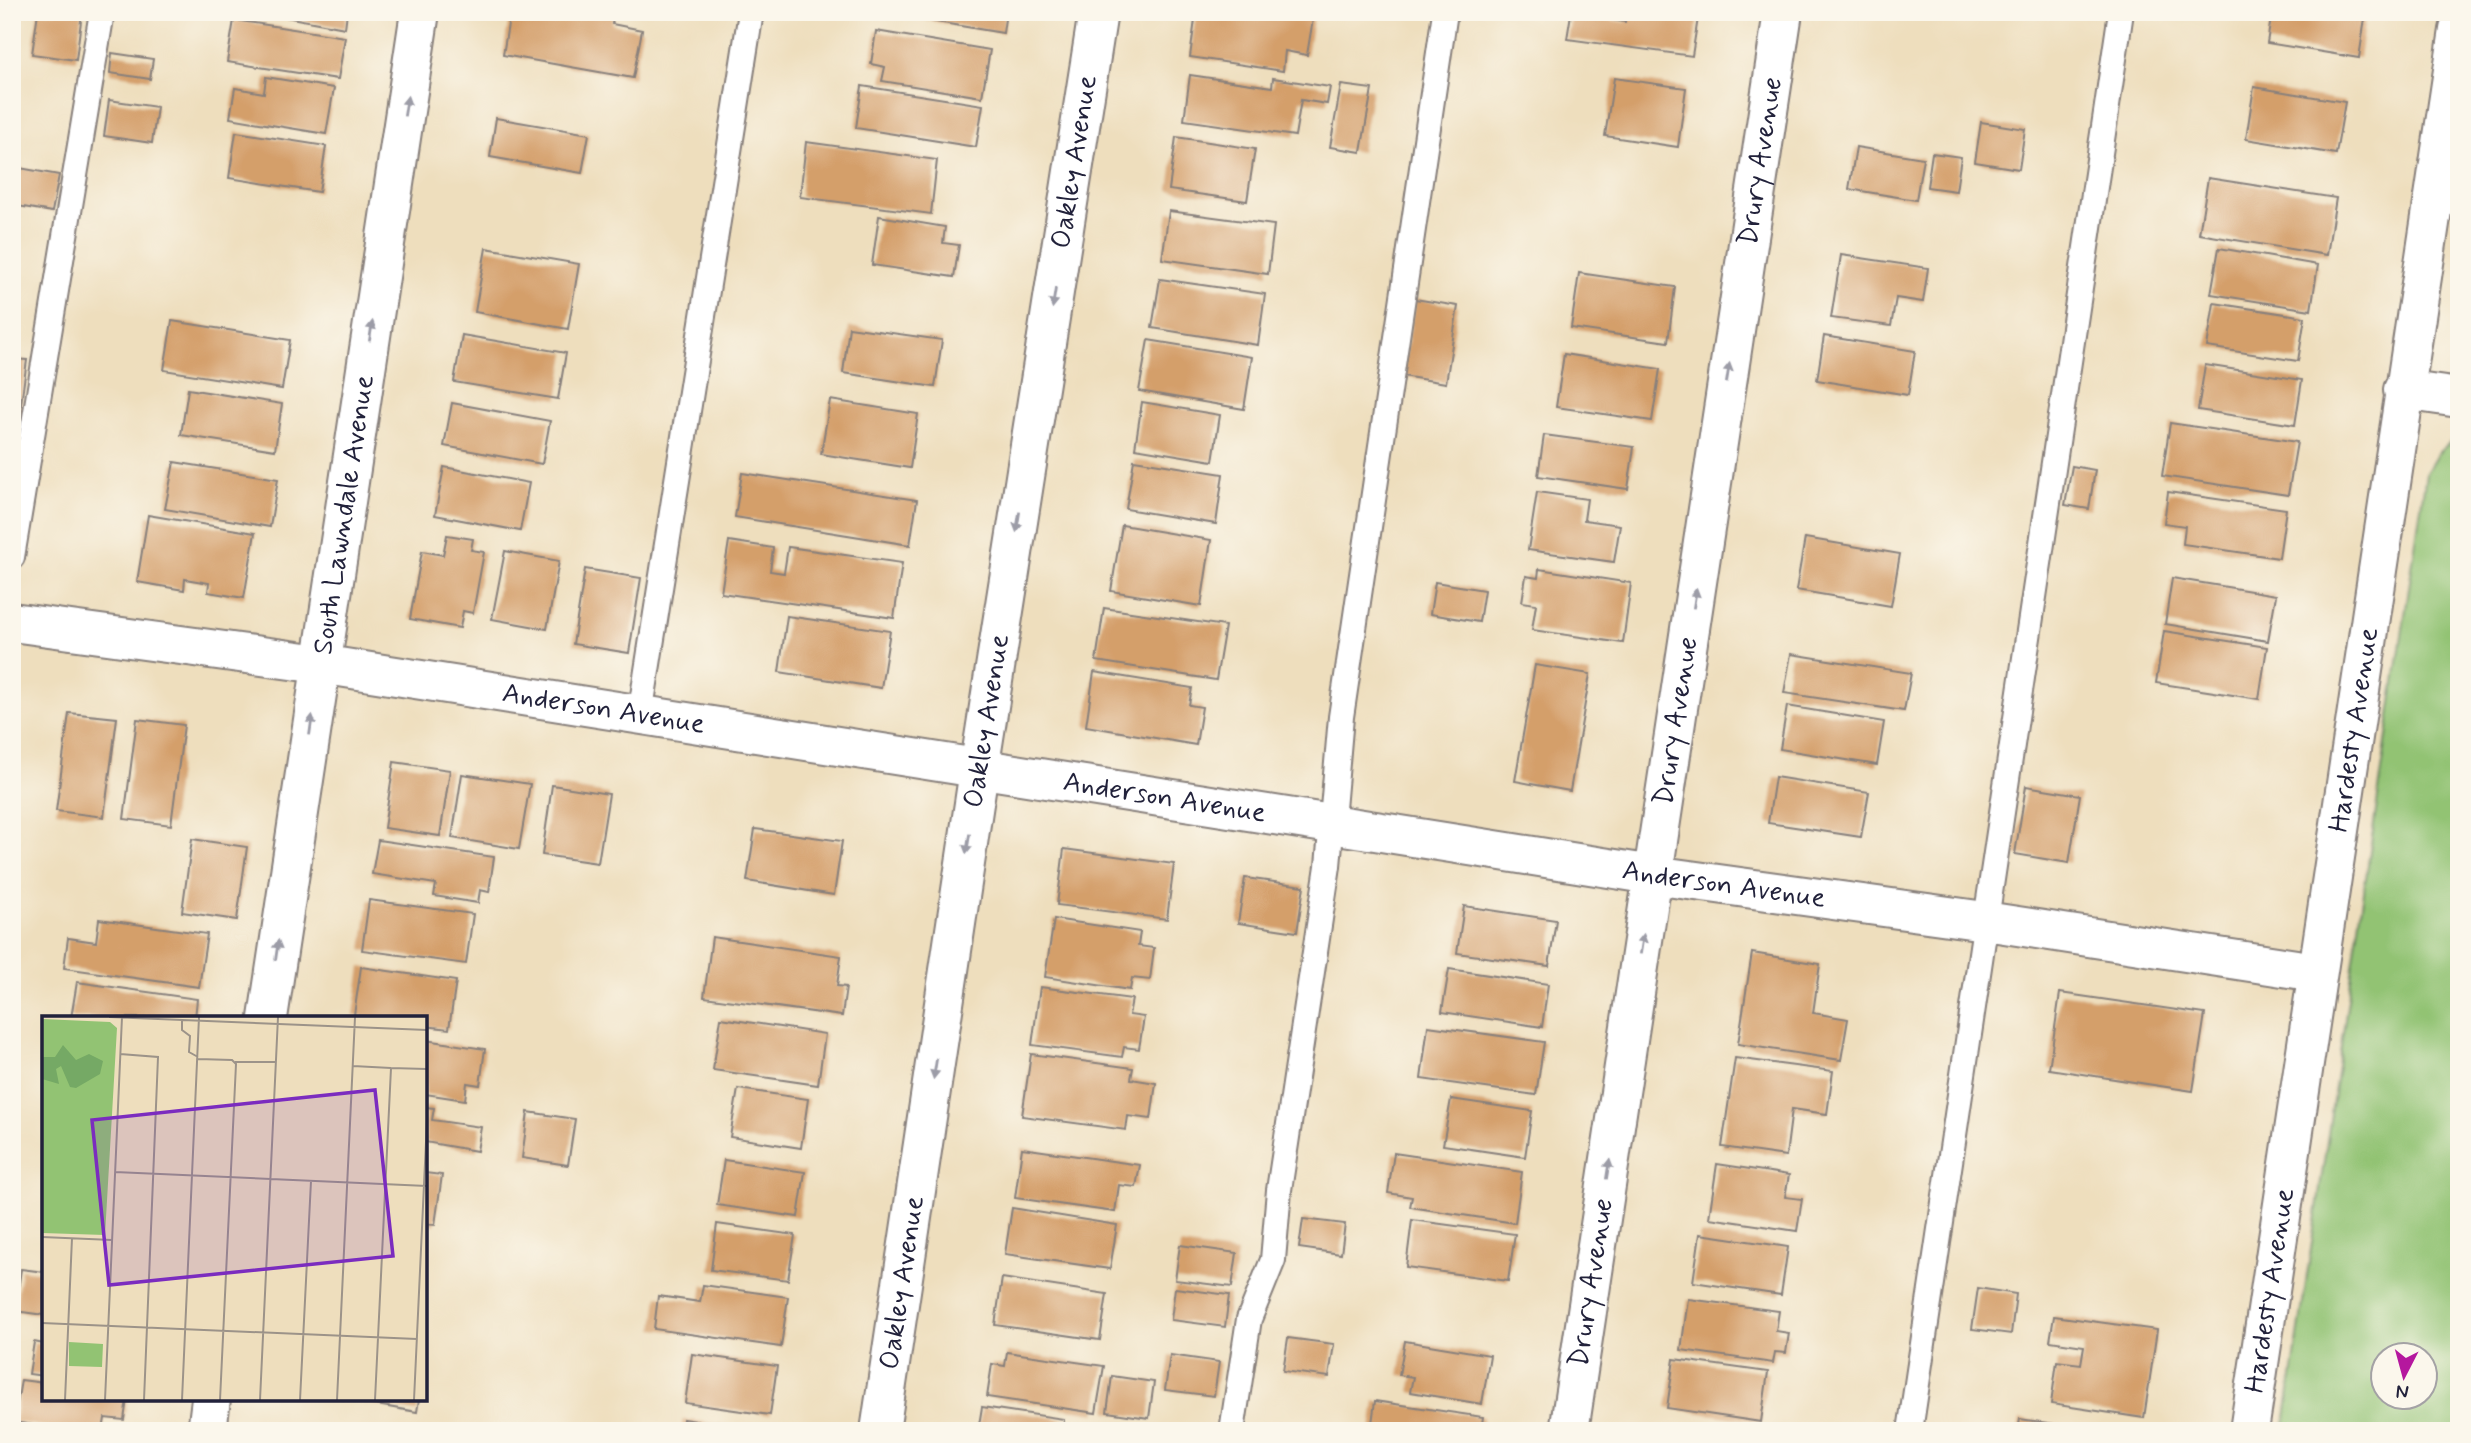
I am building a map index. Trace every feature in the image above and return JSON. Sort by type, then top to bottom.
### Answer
[{"type":"street","name":"South Lawndale Avenue","points":[[268,1016],[420,12]]},
{"type":"street","name":"Oakley Avenue","points":[[880,1431],[979,769],[1098,12]]},
{"type":"street","name":"Drury Avenue","points":[[1569,1431],[1783,12]]},
{"type":"street","name":"Hardesty Avenue","points":[[2249,1431],[2459,30]]},
{"type":"street","points":[[2403,390],[2459,398]]},
{"type":"street","name":"Anderson Avenue","points":[[12,622],[320,664],[1653,874],[2316,972]]},
{"type":"street","points":[[207,1431],[211,1401]]},
{"type":"lane","points":[[12,557],[102,12]]},
{"type":"lane","points":[[640,715],[751,12]]},
{"type":"lane","points":[[1232,1431],[1249,1319],[1273,1260],[1279,1190],[1328,866],[1340,717],[1445,12]]},
{"type":"lane","points":[[1910,1431],[2121,12]]},
{"type":"green space","points":[[2459,435],[2459,1431],[2284,1431],[2426,473],[2438,453]]},
{"type":"building","points":[[38,12],[82,13],[76,60],[32,54]]},
{"type":"building","points":[[259,12],[347,12],[345,28]]},
{"type":"building","points":[[510,12],[614,12],[612,24],[642,30],[633,78],[503,55]]},
{"type":"building","points":[[907,12],[1006,12],[1003,33],[906,17]]},
{"type":"building","points":[[1196,12],[1269,12],[1313,19],[1307,55],[1285,51],[1283,71],[1190,57]]},
{"type":"building","points":[[1626,12],[1659,12],[1698,18],[1692,56],[1567,39],[1571,14],[1625,22]]},
{"type":"building","points":[[2272,12],[2366,12],[2359,58],[2267,43]]},
{"type":"building","points":[[234,20],[345,37],[338,79],[227,62]]},
{"type":"building","points":[[876,31],[990,50],[982,97],[882,81],[885,67],[871,64]]},
{"type":"building","points":[[112,53],[153,59],[150,79],[110,73]]},
{"type":"building","points":[[1190,75],[1272,87],[1273,78],[1330,87],[1327,104],[1301,100],[1295,136],[1184,120]]},
{"type":"building","points":[[266,77],[334,88],[326,134],[230,118],[235,88],[264,93]]},
{"type":"building","points":[[1614,78],[1686,88],[1678,147],[1605,136]]},
{"type":"building","points":[[1341,85],[1372,89],[1361,152],[1330,147]]},
{"type":"building","points":[[862,86],[983,105],[976,147],[856,128]]},
{"type":"building","points":[[2254,87],[2345,102],[2336,154],[2246,139]]},
{"type":"building","points":[[109,100],[157,107],[152,143],[104,136]]},
{"type":"building","points":[[496,118],[589,134],[582,173],[490,157]]},
{"type":"building","points":[[1981,122],[2025,129],[2019,169],[1975,162]]},
{"type":"building","points":[[236,132],[326,146],[319,192],[229,178]]},
{"type":"building","points":[[1176,137],[1255,149],[1247,201],[1169,190]]},
{"type":"building","points":[[806,142],[937,160],[931,214],[800,197]]},
{"type":"building","points":[[1856,147],[1923,158],[1916,200],[1849,189]]},
{"type":"building","points":[[1932,153],[1961,157],[1956,191],[1927,187]]},
{"type":"building","points":[[14,167],[59,175],[52,212],[12,205]]},
{"type":"building","points":[[2208,178],[2336,198],[2327,255],[2199,234]]},
{"type":"building","points":[[1169,211],[1274,225],[1268,274],[1162,259]]},
{"type":"building","points":[[879,216],[945,227],[943,243],[959,245],[954,277],[872,265]]},
{"type":"building","points":[[486,248],[579,264],[568,329],[475,312]]},
{"type":"building","points":[[2219,248],[2318,265],[2311,310],[2211,294]]},
{"type":"building","points":[[1841,255],[1928,268],[1923,302],[1896,298],[1891,326],[1831,318]]},
{"type":"building","points":[[1579,273],[1675,287],[1668,342],[1571,328]]},
{"type":"building","points":[[1160,279],[1265,294],[1258,345],[1152,328]]},
{"type":"building","points":[[1415,299],[1458,306],[1446,383],[1402,376]]},
{"type":"building","points":[[2214,303],[2305,317],[2298,361],[2207,347]]},
{"type":"building","points":[[172,321],[290,340],[282,389],[164,370]]},
{"type":"building","points":[[849,327],[942,340],[935,387],[843,373]]},
{"type":"building","points":[[462,335],[566,353],[558,399],[454,382]]},
{"type":"building","points":[[1824,336],[1915,351],[1908,395],[1817,380]]},
{"type":"building","points":[[1148,340],[1252,357],[1244,409],[1139,391]]},
{"type":"building","points":[[1564,354],[1660,369],[1652,421],[1556,407]]},
{"type":"building","points":[[12,359],[27,360],[20,411],[12,410]]},
{"type":"building","points":[[2205,365],[2302,380],[2295,425],[2198,410]]},
{"type":"building","points":[[188,389],[282,404],[275,450],[181,435]]},
{"type":"building","points":[[830,400],[918,414],[910,468],[821,454]]},
{"type":"building","points":[[1142,402],[1220,415],[1213,461],[1135,448]]},
{"type":"building","points":[[452,403],[550,421],[542,464],[444,446]]},
{"type":"building","points":[[2170,423],[2297,442],[2288,495],[2162,476]]},
{"type":"building","points":[[1544,435],[1634,447],[1628,489],[1538,476]]},
{"type":"building","points":[[1134,460],[1223,474],[1216,524],[1126,509]]},
{"type":"building","points":[[174,462],[278,479],[270,527],[165,509]]},
{"type":"building","points":[[2072,466],[2095,470],[2089,509],[2065,505]]},
{"type":"building","points":[[444,467],[529,483],[520,531],[435,515]]},
{"type":"building","points":[[742,473],[917,500],[910,545],[735,517]]},
{"type":"building","points":[[1537,492],[1587,499],[1584,520],[1620,525],[1614,562],[1528,550]]},
{"type":"building","points":[[2168,492],[2286,509],[2279,558],[2183,544],[2185,526],[2164,523]]},
{"type":"building","points":[[148,515],[255,533],[244,598],[208,592],[209,583],[185,579],[184,590],[137,582]]},
{"type":"building","points":[[1122,525],[1211,540],[1201,606],[1111,591]]},
{"type":"building","points":[[447,535],[473,539],[471,550],[484,552],[473,613],[463,611],[460,628],[410,619],[422,551],[443,555]]},
{"type":"building","points":[[1805,538],[1900,554],[1891,606],[1796,590]]},
{"type":"building","points":[[729,541],[773,548],[770,571],[784,573],[788,547],[902,563],[894,618],[721,593]]},
{"type":"building","points":[[505,551],[559,561],[547,629],[492,619]]},
{"type":"building","points":[[585,569],[641,578],[629,653],[573,644]]},
{"type":"building","points":[[1539,569],[1631,583],[1623,643],[1532,630],[1536,604],[1522,602],[1526,576],[1538,578]]},
{"type":"building","points":[[2172,578],[2276,595],[2268,641],[2165,624]]},
{"type":"building","points":[[1435,582],[1484,590],[1479,622],[1430,614]]},
{"type":"building","points":[[1104,608],[1225,626],[1216,680],[1096,661]]},
{"type":"building","points":[[787,616],[890,631],[881,688],[779,672]]},
{"type":"building","points":[[2164,631],[2267,647],[2259,699],[2156,683]]},
{"type":"building","points":[[1791,654],[1911,673],[1904,711],[1784,693]]},
{"type":"building","points":[[1535,665],[1590,674],[1570,791],[1515,781]]},
{"type":"building","points":[[1094,672],[1192,688],[1189,705],[1202,707],[1196,745],[1086,726]]},
{"type":"building","points":[[1787,706],[1884,722],[1877,765],[1780,749]]},
{"type":"building","points":[[69,713],[117,718],[104,817],[56,811]]},
{"type":"building","points":[[137,719],[184,725],[171,825],[124,819]]},
{"type":"building","points":[[394,762],[450,770],[440,836],[384,828]]},
{"type":"building","points":[[462,774],[530,784],[519,849],[452,838]]},
{"type":"building","points":[[1775,777],[1869,792],[1861,837],[1768,823]]},
{"type":"building","points":[[552,785],[609,794],[598,863],[542,855]]},
{"type":"building","points":[[2026,786],[2080,795],[2069,863],[2015,854]]},
{"type":"building","points":[[755,829],[842,841],[834,895],[747,881]]},
{"type":"building","points":[[192,839],[247,847],[237,920],[182,912]]},
{"type":"building","points":[[378,840],[494,857],[489,892],[480,890],[478,903],[434,896],[436,884],[372,874]]},
{"type":"building","points":[[1064,849],[1174,864],[1167,919],[1057,905]]},
{"type":"building","points":[[1245,878],[1304,886],[1297,932],[1238,923]]},
{"type":"building","points":[[369,900],[473,914],[466,964],[362,950]]},
{"type":"building","points":[[1464,906],[1556,920],[1549,966],[1457,953]]},
{"type":"building","points":[[99,919],[207,934],[199,987],[64,968],[68,938],[96,942]]},
{"type":"building","points":[[1054,919],[1140,932],[1138,946],[1154,948],[1150,980],[1132,978],[1130,990],[1045,977]]},
{"type":"building","points":[[712,937],[841,956],[837,986],[846,987],[842,1016],[704,997]]},
{"type":"building","points":[[1752,953],[1820,964],[1813,1013],[1848,1019],[1841,1060],[1738,1044]]},
{"type":"building","points":[[361,967],[456,981],[449,1029],[427,1026],[427,1016],[354,1015]]},
{"type":"building","points":[[1449,969],[1548,984],[1542,1027],[1442,1012]]},
{"type":"building","points":[[77,982],[197,999],[195,1016],[71,1016]]},
{"type":"building","points":[[1040,987],[1132,999],[1129,1015],[1144,1017],[1139,1049],[1124,1047],[1122,1057],[1032,1045]]},
{"type":"building","points":[[2060,993],[2205,1014],[2193,1091],[2049,1069]]},
{"type":"building","points":[[721,1018],[825,1034],[818,1085],[713,1070]]},
{"type":"building","points":[[1428,1026],[1544,1042],[1536,1095],[1421,1079]]},
{"type":"building","points":[[427,1040],[485,1049],[480,1085],[467,1083],[465,1100],[427,1094]]},
{"type":"building","points":[[1031,1054],[1133,1068],[1131,1079],[1156,1083],[1151,1119],[1128,1116],[1126,1130],[1022,1116]]},
{"type":"building","points":[[1735,1058],[1833,1071],[1827,1114],[1792,1109],[1786,1156],[1722,1147]]},
{"type":"building","points":[[738,1089],[808,1099],[801,1148],[730,1137]]},
{"type":"building","points":[[1451,1099],[1532,1111],[1525,1157],[1443,1145]]},
{"type":"building","points":[[427,1107],[434,1108],[432,1120],[481,1127],[477,1151],[427,1142]]},
{"type":"building","points":[[528,1112],[575,1119],[568,1165],[522,1158]]},
{"type":"building","points":[[1022,1148],[1140,1165],[1136,1187],[1119,1185],[1115,1212],[1015,1198]]},
{"type":"building","points":[[1394,1153],[1522,1172],[1515,1223],[1410,1207],[1412,1197],[1388,1193]]},
{"type":"building","points":[[724,1160],[805,1172],[798,1217],[717,1205]]},
{"type":"building","points":[[1717,1164],[1789,1175],[1785,1197],[1802,1199],[1797,1231],[1709,1218]]},
{"type":"building","points":[[427,1173],[442,1175],[435,1225],[427,1224]]},
{"type":"building","points":[[1012,1208],[1117,1225],[1110,1269],[1005,1254]]},
{"type":"building","points":[[1303,1219],[1345,1224],[1341,1254],[1299,1248]]},
{"type":"building","points":[[1412,1220],[1515,1234],[1508,1281],[1406,1267]]},
{"type":"building","points":[[717,1224],[795,1235],[788,1280],[711,1270]]},
{"type":"building","points":[[1700,1234],[1788,1247],[1781,1295],[1693,1282]]},
{"type":"building","points":[[1180,1245],[1237,1253],[1232,1287],[1175,1280]]},
{"type":"building","points":[[21,1269],[42,1272],[42,1315],[15,1311]]},
{"type":"building","points":[[1002,1278],[1107,1294],[1100,1340],[995,1325]]},
{"type":"building","points":[[703,1285],[788,1297],[781,1347],[654,1329],[658,1296],[700,1302]]},
{"type":"building","points":[[1175,1288],[1229,1295],[1225,1327],[1171,1320]]},
{"type":"building","points":[[1978,1288],[2016,1294],[2011,1334],[1972,1329]]},
{"type":"building","points":[[1688,1299],[1779,1311],[1776,1331],[1789,1333],[1786,1353],[1775,1352],[1773,1363],[1681,1350]]},
{"type":"building","points":[[2054,1316],[2157,1330],[2144,1418],[2051,1404],[2057,1361],[2081,1364],[2084,1346],[2050,1341]]},
{"type":"building","points":[[1288,1338],[1334,1344],[1329,1377],[1283,1371]]},
{"type":"building","points":[[1405,1341],[1490,1355],[1482,1404],[1410,1392],[1413,1377],[1399,1375]]},
{"type":"building","points":[[34,1342],[42,1344],[42,1376],[29,1374]]},
{"type":"building","points":[[1007,1352],[1104,1366],[1096,1413],[987,1397],[992,1364],[1005,1366]]},
{"type":"building","points":[[692,1354],[777,1366],[770,1415],[685,1403]]},
{"type":"building","points":[[1170,1355],[1219,1362],[1214,1396],[1165,1390]]},
{"type":"building","points":[[1674,1359],[1768,1372],[1761,1422],[1667,1408]]},
{"type":"building","points":[[1112,1376],[1154,1382],[1149,1418],[1107,1412]]},
{"type":"building","points":[[21,1380],[42,1383],[42,1401],[127,1401],[124,1420],[105,1418],[103,1431],[70,1431],[14,1422]]},
{"type":"building","points":[[354,1401],[419,1401],[417,1412]]},
{"type":"building","points":[[1375,1401],[1483,1417],[1481,1431],[1371,1431]]},
{"type":"building","points":[[982,1407],[1064,1419],[1063,1431],[978,1431]]},
{"type":"building","points":[[683,1419],[750,1429],[750,1431],[681,1431]]},
{"type":"building","points":[[2020,1419],[2089,1429],[2089,1431],[2018,1431]]}]
